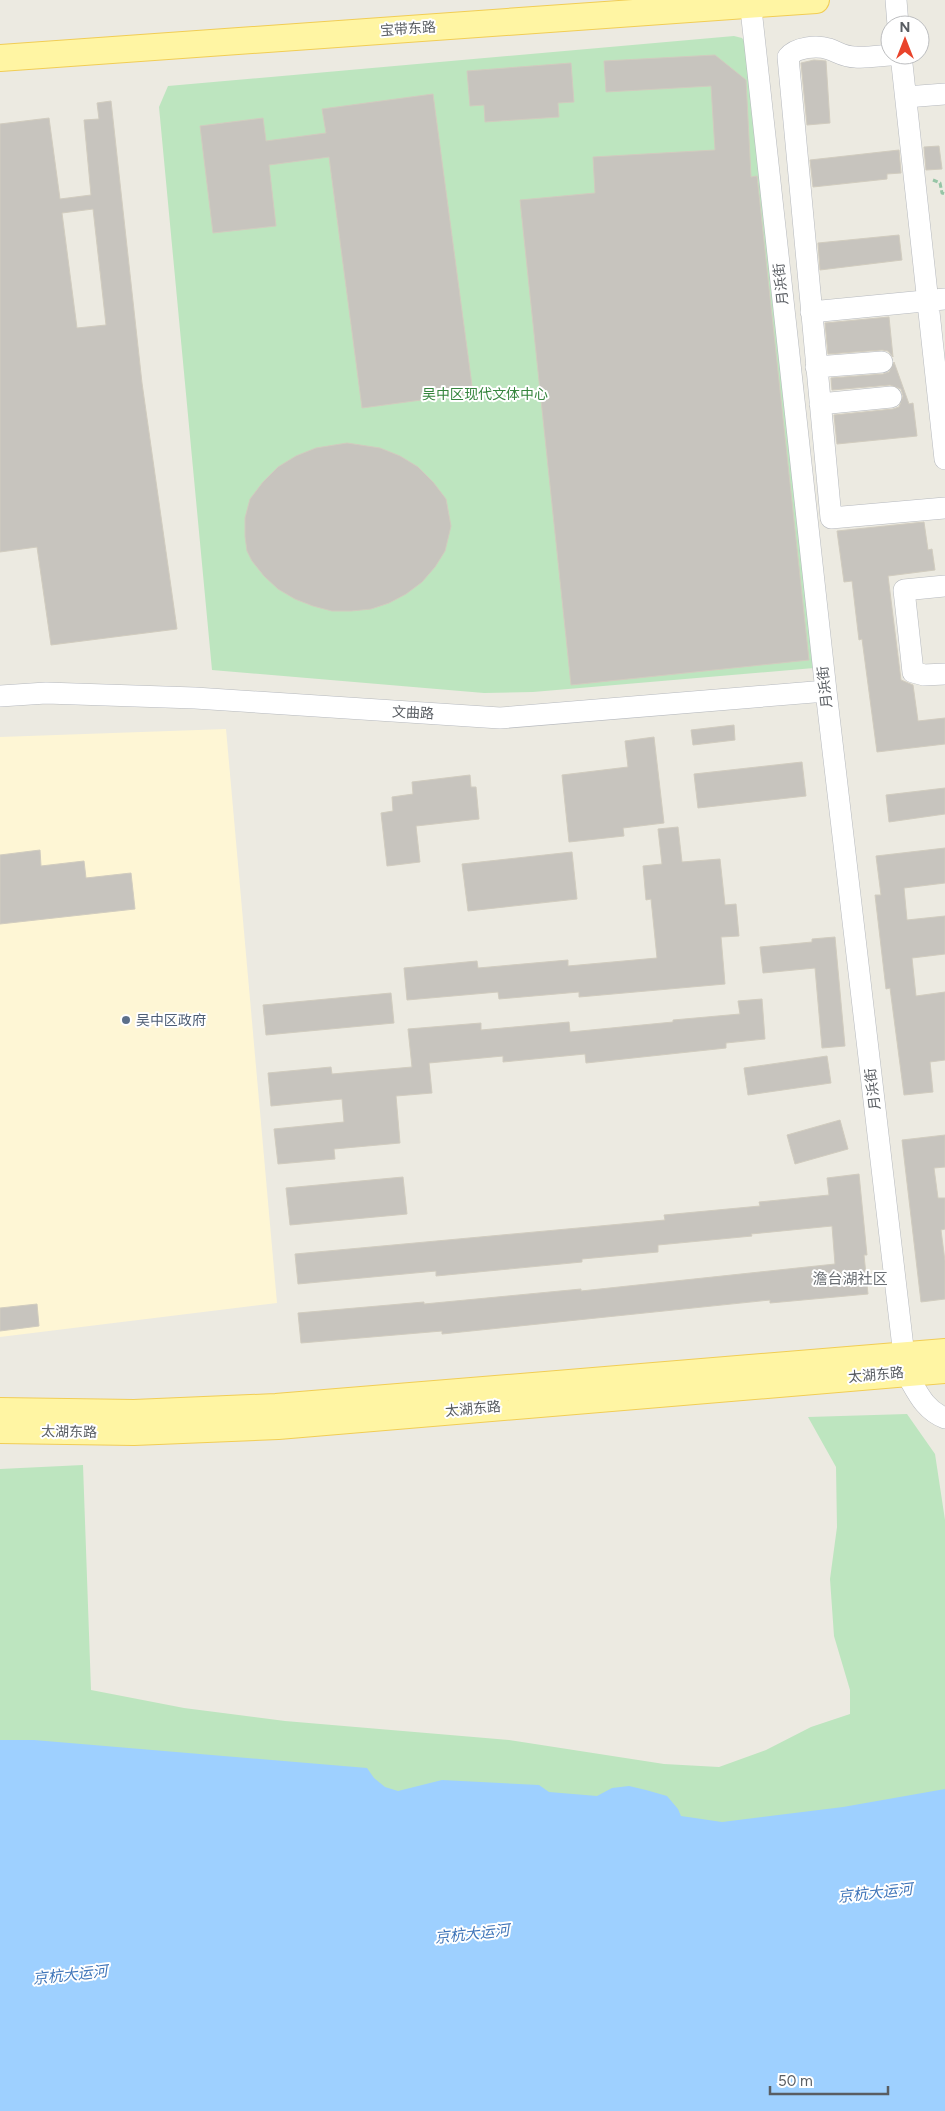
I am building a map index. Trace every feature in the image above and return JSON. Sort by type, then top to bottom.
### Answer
[{"type":"main road","name":"宝带东路","points":[[0,40],[571,0]]},
{"type":"main road","name":"宝带东路","points":[[0,58],[750,2],[816,0]]},
{"type":"main road","name":"太湖东路","points":[[0,1430],[126,1432],[278,1426],[905,1363],[945,1352]]},
{"type":"main road","name":"太湖东路","points":[[0,1411],[134,1413],[257,1408],[905,1363],[945,1370]]},
{"type":"street","points":[[896,0],[897,15]]},
{"type":"street","name":"月浜街","points":[[750,2],[826,691],[905,1363]]},
{"type":"street","points":[[880,56],[856,58],[842,56],[830,49],[821,48],[800,49],[788,56],[831,518],[945,508]]},
{"type":"street","points":[[902,65],[936,300],[945,459]]},
{"type":"street","points":[[906,97],[945,94]]},
{"type":"street","points":[[811,312],[936,300]]},
{"type":"street","points":[[816,367],[882,362]]},
{"type":"street","points":[[819,397],[889,390]]},
{"type":"street","points":[[945,586],[904,590],[913,672],[924,675],[945,674]]},
{"type":"street","name":"文曲路","points":[[0,696],[46,693],[195,698],[500,718],[826,691]]},
{"type":"street","points":[[905,1363],[923,1402],[930,1410],[945,1418]]},
{"type":"shaded area","name":"吴中区政府","points":[[226,729],[277,1303],[0,1337],[0,737]]},
{"type":"green space","name":"吴中区现代文体中心","points":[[734,36],[742,38],[748,47],[814,668],[533,692],[484,693],[212,670],[159,107],[168,86]]},
{"type":"green space","points":[[907,1414],[935,1454],[945,1520],[945,1831],[0,1833],[0,1469],[83,1465],[91,1690],[184,1708],[285,1721],[509,1740],[664,1764],[719,1767],[766,1750],[811,1727],[850,1714],[850,1690],[834,1636],[830,1579],[837,1527],[836,1467],[808,1417]]},
{"type":"water","name":"京杭大运河","points":[[0,1740],[34,1740],[367,1768],[374,1778],[385,1787],[398,1791],[442,1780],[539,1785],[549,1792],[597,1796],[612,1788],[629,1786],[667,1796],[678,1809],[681,1816],[722,1822],[843,1807],[945,1789],[945,2111],[0,2111]]},
{"type":"building","points":[[715,55],[746,80],[751,177],[757,176],[809,660],[571,685],[520,200],[595,193],[593,157],[715,150],[711,86],[606,92],[604,61]]},
{"type":"building","points":[[814,60],[826,61],[830,123],[807,125],[801,63]]},
{"type":"building","points":[[571,63],[574,102],[558,103],[559,117],[485,122],[484,105],[470,106],[467,71]]},
{"type":"building","points":[[433,94],[473,393],[362,408],[329,157],[269,165],[276,226],[213,233],[200,126],[263,118],[266,141],[326,133],[322,109]]},
{"type":"building","points":[[111,101],[142,383],[177,629],[51,645],[37,547],[0,552],[0,124],[49,118],[60,199],[91,195],[84,120],[99,119],[97,103]],"holes":[[[93,209],[106,325],[77,328],[62,213]]]},
{"type":"building","points":[[939,146],[942,169],[926,170],[924,147]]},
{"type":"building","points":[[899,150],[901,173],[887,174],[887,179],[813,187],[810,160]]},
{"type":"building","points":[[899,235],[902,260],[820,270],[818,243]]},
{"type":"building","points":[[889,317],[893,357],[888,351],[882,350],[828,354],[825,323]]},
{"type":"building","points":[[894,362],[909,404],[913,403],[917,436],[837,444],[834,415],[893,409],[899,407],[903,396],[901,389],[890,385],[832,390],[831,378],[883,374],[889,372]]},
{"type":"building","points":[[347,443],[380,448],[400,456],[418,467],[446,499],[451,526],[445,551],[435,567],[422,582],[406,594],[389,603],[371,609],[332,611],[295,599],[278,589],[264,576],[247,551],[245,518],[250,499],[278,467],[296,456],[316,448]]},
{"type":"building","points":[[924,522],[928,550],[932,549],[935,570],[888,576],[901,680],[913,685],[918,721],[945,718],[945,744],[877,752],[862,639],[859,640],[852,581],[844,582],[837,531]]},
{"type":"building","points":[[734,725],[735,740],[693,745],[691,730]]},
{"type":"building","points":[[654,737],[664,823],[623,828],[624,836],[569,842],[562,775],[628,767],[625,741]]},
{"type":"building","points":[[802,762],[806,796],[698,808],[694,774]]},
{"type":"building","points":[[470,775],[471,787],[476,787],[479,819],[416,826],[420,862],[387,866],[381,813],[393,811],[392,797],[413,794],[412,782]]},
{"type":"building","points":[[945,788],[945,814],[889,822],[886,795]]},
{"type":"building","points":[[678,827],[682,862],[720,859],[725,905],[736,904],[739,936],[721,937],[725,984],[579,997],[579,992],[499,999],[498,992],[407,1000],[404,968],[477,961],[478,968],[568,960],[568,966],[657,958],[651,899],[646,900],[643,866],[662,864],[658,829]]},
{"type":"building","points":[[945,848],[945,883],[904,888],[907,920],[945,916],[945,954],[912,958],[916,996],[945,992],[945,1060],[930,1062],[933,1092],[904,1095],[890,988],[886,989],[875,895],[881,895],[876,856]]},
{"type":"building","points":[[40,850],[41,866],[84,861],[86,878],[131,873],[135,909],[0,924],[0,855]]},
{"type":"building","points":[[572,852],[577,899],[468,911],[462,864]]},
{"type":"building","points":[[835,937],[845,1046],[822,1048],[815,968],[763,973],[760,947],[812,942],[812,939]]},
{"type":"building","points":[[391,993],[394,1023],[266,1035],[263,1005]]},
{"type":"building","points":[[762,999],[765,1039],[726,1043],[726,1048],[586,1063],[585,1054],[503,1062],[503,1056],[429,1063],[432,1093],[396,1096],[400,1143],[334,1149],[335,1159],[278,1164],[274,1129],[344,1122],[342,1099],[271,1106],[268,1073],[331,1067],[332,1074],[412,1067],[408,1029],[481,1023],[481,1030],[569,1022],[570,1032],[740,1014],[738,1001]]},
{"type":"building","points":[[827,1056],[831,1083],[748,1095],[744,1068]]},
{"type":"building","points":[[840,1120],[848,1149],[795,1164],[787,1135]]},
{"type":"building","points":[[945,1135],[945,1167],[934,1168],[938,1198],[945,1198],[945,1229],[941,1230],[945,1261],[945,1299],[921,1302],[902,1140]]},
{"type":"building","points":[[859,1174],[867,1255],[864,1255],[868,1294],[770,1303],[770,1300],[442,1334],[442,1331],[301,1343],[298,1313],[424,1302],[424,1304],[581,1289],[581,1291],[835,1264],[832,1226],[658,1245],[658,1252],[582,1259],[582,1262],[436,1276],[436,1271],[298,1284],[295,1254],[665,1220],[664,1215],[760,1206],[759,1202],[829,1195],[827,1178]]},
{"type":"building","points":[[403,1177],[407,1214],[290,1225],[286,1188]]},
{"type":"building","points":[[37,1304],[39,1326],[0,1331],[0,1308]]},
{"type":"place","name":"吴中区政府","points":[[126,1020]]},
{"type":"district","name":"澹台湖社区","points":[[850,1279]]}]
